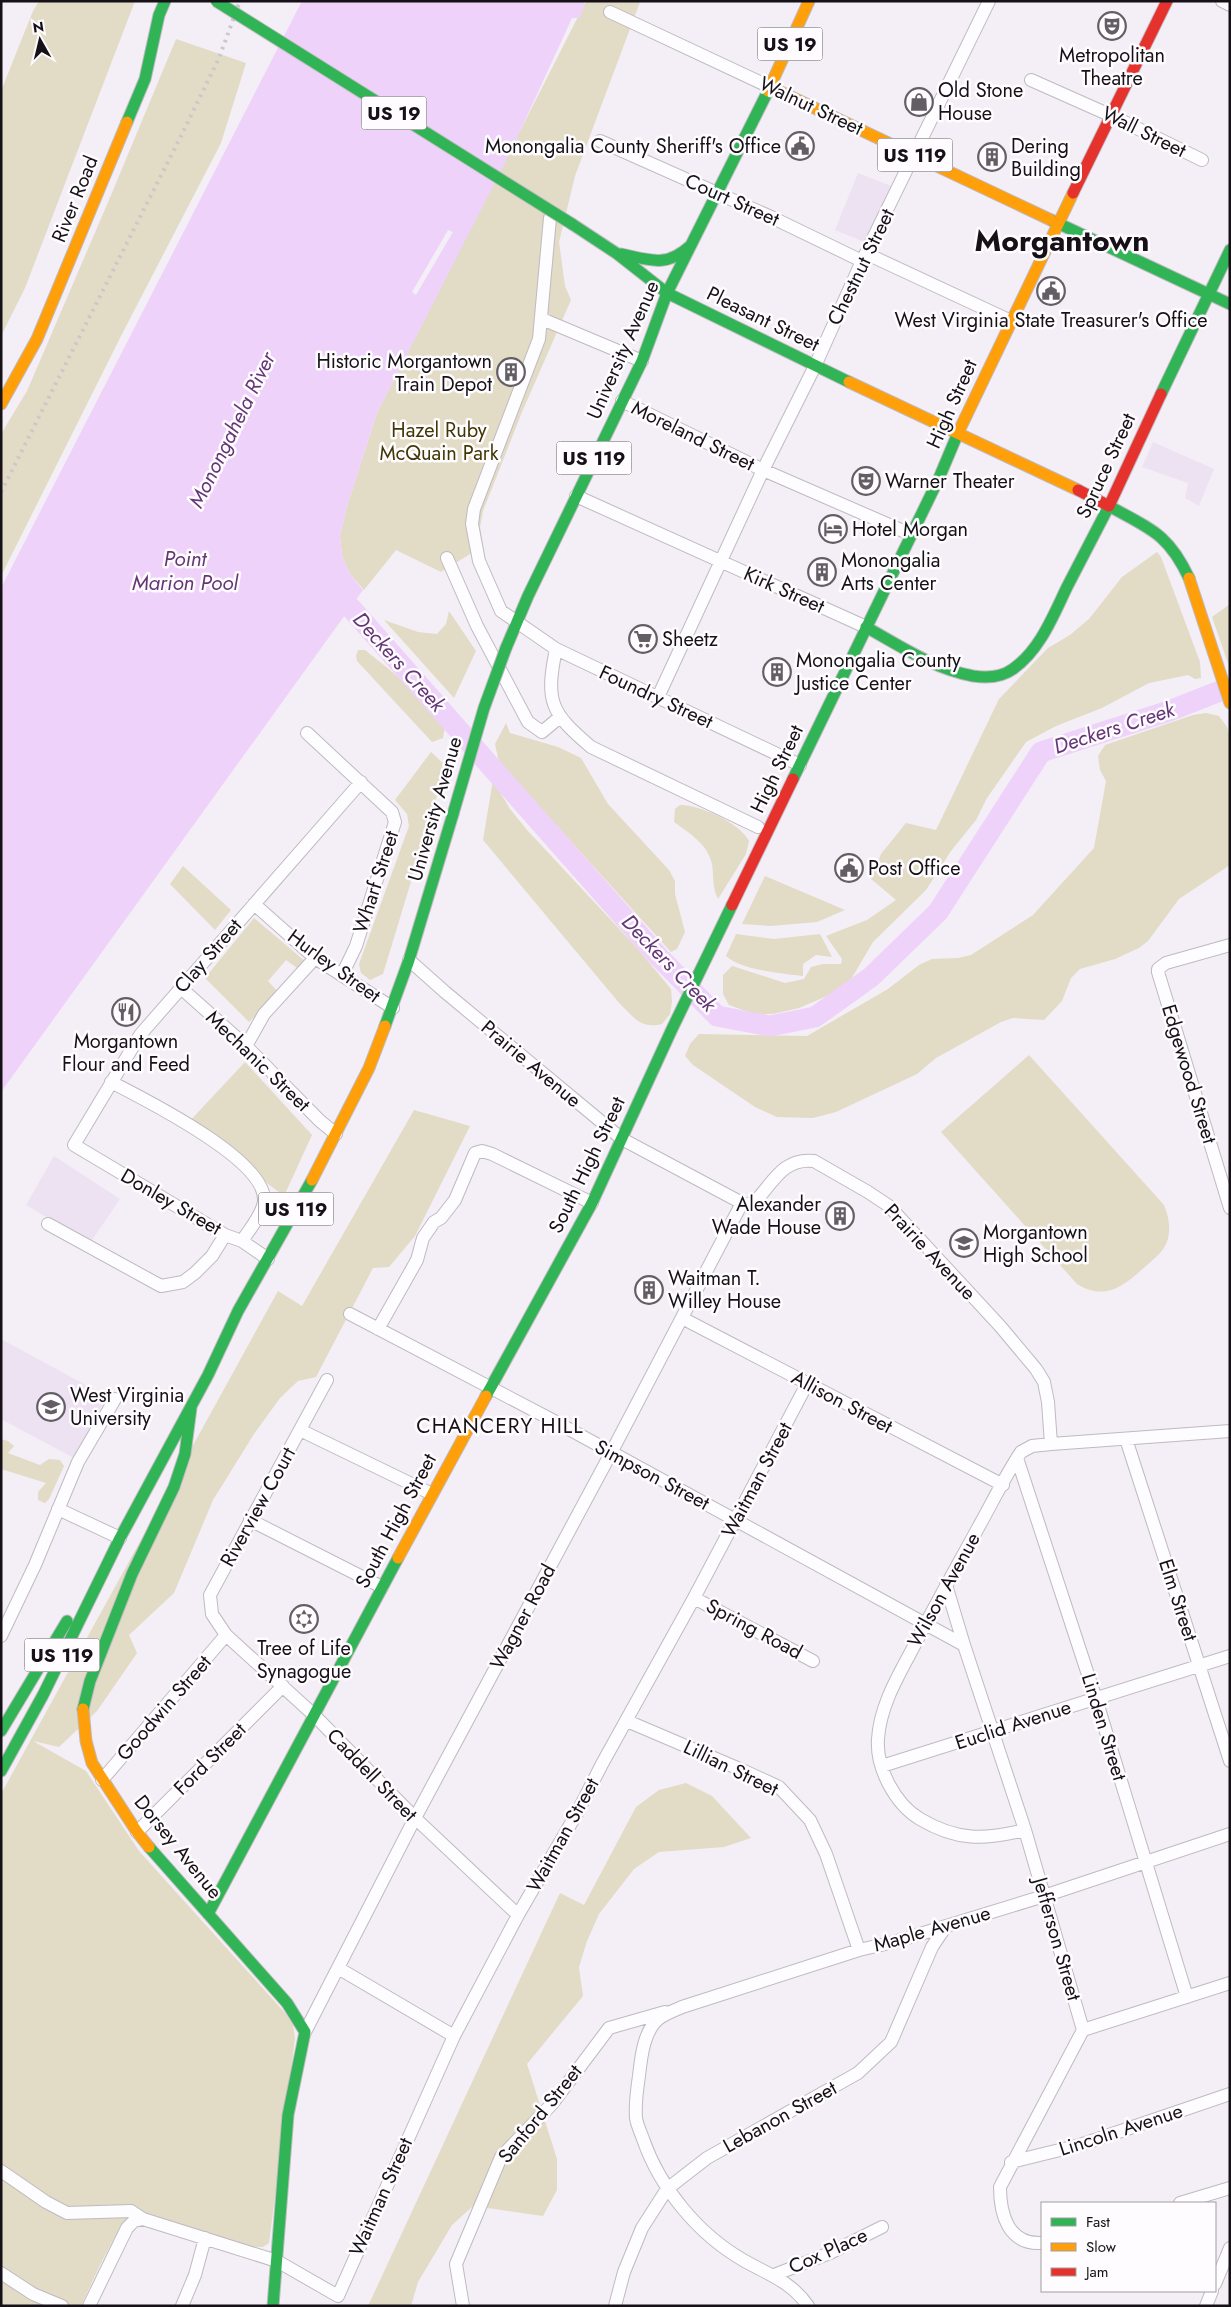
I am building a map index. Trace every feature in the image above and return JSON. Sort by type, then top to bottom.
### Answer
[{"type":"main road","name":"River Road","points":[[1,404],[28,358],[48,315],[145,79],[159,15],[165,1]]},
{"type":"main road","name":"Pleasant Street","points":[[216,1],[572,224],[616,253],[667,293],[815,366],[1109,506],[1158,533],[1176,552],[1189,577],[1230,703]]},
{"type":"main road","name":"University Avenue","points":[[1,1771],[43,1695],[120,1538],[191,1406],[238,1311],[336,1134],[369,1068],[393,1008],[409,960],[484,708],[506,648],[576,496],[642,361],[667,293],[718,194],[809,1]]},
{"type":"main road","name":"High Street","points":[[656,1066],[672,1029],[910,534],[937,482],[1010,321],[1167,1]]},
{"type":"main road","name":"Walnut Street","points":[[770,87],[1230,304]]},
{"type":"main road","points":[[616,253],[662,262],[674,260],[694,242]]},
{"type":"main road","name":"Spruce Street","points":[[993,677],[1010,671],[1027,657],[1041,639],[1109,506],[1143,428],[1158,401],[1230,250]]},
{"type":"main road","name":"Kirk Street","points":[[866,627],[934,663],[981,678],[993,677]]},
{"type":"main road","name":"South High Street","points":[[208,1914],[432,1494],[592,1203],[656,1066]]},
{"type":"main road","name":"Dorsey Avenue","points":[[191,1406],[185,1454],[174,1487],[132,1574],[104,1641],[88,1690],[82,1714],[86,1741],[92,1764],[137,1832],[287,2003],[304,2032]]},
{"type":"main road","name":"University Avenue","points":[[1,1731],[120,1538]]},
{"type":"main road","points":[[273,2306],[288,2115],[304,2032]]},
{"type":"street","name":"Chestnut Street","points":[[658,696],[722,562],[763,470],[815,366],[864,257],[916,155],[989,1]]},
{"type":"street","points":[[1222,1],[1230,5]]},
{"type":"street","name":"Walnut Street","points":[[610,12],[770,87]]},
{"type":"street","name":"Wall Street","points":[[1031,80],[1112,116],[1202,160]]},
{"type":"street","name":"Court Street","points":[[600,141],[1010,321]]},
{"type":"street","name":"Foundry Street","points":[[550,218],[539,339],[474,509],[472,524],[480,561],[501,611],[556,649],[800,765]]},
{"type":"street","points":[[542,319],[642,361]]},
{"type":"street","name":"Moreland Street","points":[[622,401],[763,470],[910,534]]},
{"type":"street","name":"Kirk Street","points":[[576,496],[866,627]]},
{"type":"street","points":[[447,558],[477,626],[528,722],[542,732],[560,718]]},
{"type":"street","points":[[556,649],[550,689],[552,704],[560,718],[592,747],[758,827]]},
{"type":"street","name":"Wharf Street","points":[[306,733],[392,812],[395,822],[356,946],[342,975]]},
{"type":"street","name":"Clay Street","points":[[74,1145],[140,1035],[361,782]]},
{"type":"street","name":"Hurley Street","points":[[254,904],[315,958],[393,1008]]},
{"type":"street","name":"Edgewood Street","points":[[1230,945],[1166,963],[1158,969],[1158,975],[1230,1208]]},
{"type":"street","points":[[246,1046],[264,1014],[315,958]]},
{"type":"street","name":"Prairie Avenue","points":[[409,960],[622,1139],[742,1203],[752,1206],[785,1166],[805,1160],[814,1161],[889,1206],[1000,1326],[1036,1369],[1044,1382],[1048,1402],[1051,1444]]},
{"type":"street","name":"Mechanic Street","points":[[181,988],[246,1046],[320,1121],[336,1134]]},
{"type":"street","points":[[111,1082],[188,1123],[229,1153],[257,1179],[263,1189],[264,1202],[242,1241]]},
{"type":"street","name":"Donley Street","points":[[74,1145],[225,1234],[242,1241],[268,1259]]},
{"type":"street","points":[[378,1329],[417,1260],[423,1238],[434,1222],[441,1218],[455,1200],[475,1153],[482,1151],[492,1154],[592,1203]]},
{"type":"street","name":"Wagner Road","points":[[304,2032],[415,1818],[611,1453],[742,1203]]},
{"type":"street","points":[[48,1224],[161,1286],[183,1282],[195,1273],[212,1256],[225,1234]]},
{"type":"street","name":"Simpson Street","points":[[350,1314],[490,1387],[925,1624]]},
{"type":"street","name":"Allison Street","points":[[682,1318],[1003,1485]]},
{"type":"street","name":"Riverview Court","points":[[226,1635],[212,1614],[210,1595],[327,1380]]},
{"type":"street","name":"Waitman Street","points":[[277,2261],[338,2296],[454,2036],[518,1915],[694,1598],[807,1384]]},
{"type":"street","points":[[1,1636],[35,1565],[78,1462],[115,1399]]},
{"type":"street","points":[[300,1430],[432,1494]]},
{"type":"street","points":[[1017,1458],[1021,1452],[1032,1446],[1230,1431]]},
{"type":"street","name":"Elm Street","points":[[1126,1439],[1230,1761]]},
{"type":"street","name":"Wilson Avenue","points":[[1017,1458],[946,1585],[894,1684],[881,1714],[878,1740],[882,1766],[896,1797],[910,1813],[952,1835],[976,1838],[998,1837],[1025,1830]]},
{"type":"street","name":"Linden Street","points":[[1017,1458],[1096,1699],[1187,1997]]},
{"type":"street","points":[[58,1509],[120,1538]]},
{"type":"street","points":[[250,1520],[382,1587]]},
{"type":"street","name":"Jefferson Street","points":[[946,1585],[1025,1830],[1083,2030]]},
{"type":"street","name":"Spring Road","points":[[694,1598],[813,1660]]},
{"type":"street","points":[[925,1624],[964,1645]]},
{"type":"street","name":"Goodwin Street","points":[[102,1780],[226,1635]]},
{"type":"street","name":"Caddell Street","points":[[226,1635],[314,1715],[415,1818],[518,1915]]},
{"type":"street","name":"Euclid Avenue","points":[[882,1766],[1230,1656]]},
{"type":"street","name":"Ford Street","points":[[137,1832],[283,1686]]},
{"type":"street","name":"Lillian Street","points":[[627,1720],[778,1787],[810,1820],[826,1854],[859,1950]]},
{"type":"street","name":"Maple Avenue","points":[[808,2306],[802,2298],[774,2275],[744,2261],[721,2245],[688,2214],[667,2189],[650,2160],[636,2118],[641,2058],[652,2026],[660,2017],[682,2007],[859,1950],[1044,1896],[1230,1834]]},
{"type":"street","name":"Lebanon Street","points":[[616,2306],[624,2272],[642,2228],[667,2189],[707,2158],[858,2073],[891,2042],[932,1947],[946,1926]]},
{"type":"street","points":[[338,1968],[454,2036]]},
{"type":"street","points":[[1041,2243],[1034,2243],[1018,2236],[1006,2224],[1000,2209],[1000,2187],[1083,2030],[1230,1983]]},
{"type":"street","name":"Sanford Street","points":[[463,2306],[456,2264],[501,2157],[552,2104],[609,2028],[682,2007]]},
{"type":"street","name":"Lincoln Avenue","points":[[1012,2162],[1080,2145],[1230,2094]]},
{"type":"street","points":[[1,2171],[51,2205],[67,2213],[131,2211],[139,2220],[205,2238],[277,2261]]},
{"type":"street","points":[[1183,2202],[1230,2188]]},
{"type":"street","points":[[89,2306],[127,2228],[139,2220]]},
{"type":"street","name":"Cox Place","points":[[774,2275],[830,2253],[882,2227]]},
{"type":"street","points":[[182,2306],[195,2275],[205,2238]]},
{"type":"street","points":[[1216,2282],[1230,2248]]},
{"type":"street","points":[[1,2273],[33,2294],[62,2306]]},
{"type":"street","points":[[1206,2306],[1212,2292]]},
{"type":"shaded area","points":[[858,173],[891,186],[867,243],[835,230]]},
{"type":"shaded area","points":[[1153,442],[1214,469],[1199,506],[1185,498],[1188,483],[1142,467]]},
{"type":"shaded area","points":[[54,1156],[120,1199],[90,1243],[26,1205]]},
{"type":"shaded area","name":"West Virginia University","points":[[1,1339],[106,1396],[76,1459],[1,1419]]},
{"type":"green space","points":[[39,1],[135,1],[25,288],[1,336],[1,91],[33,11]]},
{"type":"green space","name":"Hazel Ruby McQuain Park","points":[[586,1],[640,2],[575,176],[559,242],[565,286],[571,300],[522,412],[483,511],[480,527],[483,546],[441,572],[396,550],[364,590],[350,574],[342,556],[340,536],[347,506],[377,413]]},
{"type":"green space","points":[[176,39],[246,63],[221,143],[121,336],[1,576],[1,434],[27,391]]},
{"type":"green space","points":[[1157,552],[1161,557],[1200,662],[1201,678],[1195,679],[1188,675],[1149,683],[1102,708],[1056,726],[1026,742],[987,798],[976,820],[951,851],[926,890],[873,942],[850,981],[841,990],[799,1008],[773,1014],[754,1014],[729,1005],[723,994],[723,975],[732,966],[785,983],[804,979],[811,967],[823,964],[841,964],[842,959],[826,936],[867,920],[896,900],[871,879],[881,854],[906,823],[936,830],[999,699],[1048,648],[1070,635],[1089,619],[1122,577]]},
{"type":"green space","points":[[1230,604],[1230,669],[1212,617]]},
{"type":"green space","points":[[449,611],[476,651],[454,698],[384,620],[418,632],[437,634],[446,624]]},
{"type":"green space","points":[[358,650],[365,650],[418,695],[445,726],[443,738],[432,742],[357,661]]},
{"type":"green space","points":[[1206,713],[1219,716],[1227,727],[1230,738],[1230,865],[1179,899],[1148,941],[1139,948],[1115,959],[1080,969],[1071,978],[1062,1001],[1044,1020],[1013,1018],[1001,1022],[936,1058],[917,1074],[836,1112],[813,1118],[777,1117],[755,1107],[693,1065],[685,1056],[690,1044],[699,1034],[807,1036],[888,989],[919,965],[932,959],[958,958],[971,955],[1033,915],[1094,848],[1106,781],[1100,770],[1098,756],[1105,745],[1193,715]]},
{"type":"green space","points":[[506,723],[510,733],[558,747],[581,758],[608,804],[669,870],[675,881],[675,894],[685,932],[677,949],[671,952],[499,762],[495,744]]},
{"type":"green space","points":[[431,752],[446,766],[383,974],[370,980],[361,973],[359,964],[409,826],[407,814],[395,800]]},
{"type":"green space","points":[[493,780],[510,809],[527,830],[638,949],[671,989],[672,1002],[670,1014],[662,1024],[643,1024],[620,1004],[483,840]]},
{"type":"green space","points":[[680,805],[698,808],[719,816],[737,828],[749,841],[746,854],[718,899],[710,857],[692,835],[674,822],[675,809]]},
{"type":"green space","points":[[183,866],[231,910],[215,930],[170,884]]},
{"type":"green space","points":[[765,876],[845,910],[817,922],[771,926],[742,924]]},
{"type":"green space","points":[[254,918],[306,962],[297,968],[286,960],[268,981],[279,993],[249,1022],[205,978]]},
{"type":"green space","points":[[736,934],[774,939],[820,934],[832,957],[816,955],[803,964],[803,976],[752,968],[733,961],[726,956]]},
{"type":"green space","points":[[1029,1055],[1164,1205],[1166,1210],[1169,1232],[1163,1249],[1131,1279],[1115,1289],[1097,1291],[1077,1284],[941,1132]]},
{"type":"green space","points":[[245,1062],[312,1135],[284,1196],[188,1123]]},
{"type":"green space","points":[[414,1110],[470,1126],[415,1236],[389,1267],[373,1268],[316,1377],[298,1381],[280,1398],[254,1434],[213,1500],[174,1593],[129,1635],[137,1653],[97,1711],[59,1747],[33,1741],[86,1771],[139,1851],[285,2013],[293,2025],[295,2038],[269,2243],[263,2247],[256,2247],[155,2216],[135,2215],[126,2221],[112,2242],[81,2306],[1,2306],[1,1794],[278,1291],[302,1306]]},
{"type":"green space","points":[[1,1439],[8,1441],[14,1446],[8,1453],[40,1465],[49,1459],[60,1460],[64,1466],[49,1499],[45,1503],[38,1500],[38,1492],[46,1483],[1,1469]]},
{"type":"green space","points":[[686,1783],[712,1796],[751,1838],[724,1847],[659,1852],[634,1869],[599,1914],[587,1941],[579,1967],[583,1996],[527,2064],[557,2159],[557,2190],[543,2216],[473,2206],[452,2225],[418,2282],[411,2306],[368,2306],[560,1893],[584,1905],[636,1807],[659,1790]]},
{"type":"water","name":"Point Marion Pool","points":[[302,1],[584,1],[584,7],[580,18],[572,18],[510,153],[377,413],[347,506],[340,536],[342,556],[350,574],[363,590],[1,1092],[1,588]]},
{"type":"pier","points":[[448,230],[453,232],[416,295],[412,292]]},
{"type":"waterway","name":"Deckers Creek","points":[[325,593],[351,608],[659,957],[717,1016],[770,1026],[815,1017],[871,977],[938,912],[1041,752],[1169,711],[1230,687]]},
{"type":"railway","points":[[1,492],[219,58],[240,1]]},
{"type":"traffic: fast","points":[[127,122],[145,79],[159,15],[165,1]]},
{"type":"traffic: fast","points":[[216,1],[572,224]]},
{"type":"traffic: fast","points":[[506,648],[528,596],[642,361],[667,293],[768,91]]},
{"type":"traffic: fast","points":[[1051,220],[1230,304]]},
{"type":"traffic: fast","points":[[572,224],[616,253],[667,293],[849,382]]},
{"type":"traffic: fast","points":[[621,254],[649,260],[665,260],[681,253],[690,246]]},
{"type":"traffic: fast","points":[[1161,394],[1230,250]]},
{"type":"traffic: fast","points":[[793,779],[939,478],[958,433]]},
{"type":"traffic: fast","points":[[866,627],[918,656],[959,673],[988,677],[1009,672],[1031,652],[1045,632],[1109,506],[1147,527],[1165,542],[1173,551],[1189,578]]},
{"type":"traffic: fast","points":[[453,814],[484,708],[506,648]]},
{"type":"traffic: fast","points":[[385,1026],[409,960],[453,814]]},
{"type":"traffic: fast","points":[[486,1396],[592,1203],[672,1029],[732,905]]},
{"type":"traffic: fast","points":[[1,1771],[43,1695],[120,1538],[208,1375],[238,1311],[312,1180]]},
{"type":"traffic: fast","points":[[83,1709],[90,1681],[132,1574],[174,1487],[185,1454],[191,1408]]},
{"type":"traffic: fast","points":[[208,1914],[398,1558]]},
{"type":"traffic: fast","points":[[1,1731],[67,1621]]},
{"type":"traffic: fast","points":[[149,1847],[287,2003],[305,2032],[288,2115],[273,2306]]},
{"type":"traffic: slow","points":[[768,91],[809,1]]},
{"type":"traffic: slow","points":[[770,87],[1051,220]]},
{"type":"traffic: slow","points":[[1,404],[37,339],[127,122]]},
{"type":"traffic: slow","points":[[958,433],[1073,193]]},
{"type":"traffic: slow","points":[[849,382],[1078,490]]},
{"type":"traffic: slow","points":[[1189,578],[1230,703]]},
{"type":"traffic: slow","points":[[312,1180],[369,1068],[385,1026]]},
{"type":"traffic: slow","points":[[398,1558],[486,1396]]},
{"type":"traffic: slow","points":[[83,1709],[86,1741],[92,1763],[137,1832],[149,1847]]},
{"type":"traffic: jam","points":[[1073,193],[1167,1]]},
{"type":"traffic: jam","points":[[1078,490],[1109,506],[1161,394]]},
{"type":"traffic: jam","points":[[732,905],[793,779]]},
{"type":"place","name":"Metropolitan Theatre","points":[[1112,26]]},
{"type":"place","name":"Old Stone House","points":[[919,102]]},
{"type":"place","name":"Monongalia County Sheriff's Office","points":[[800,146]]},
{"type":"place","name":"Dering Building","points":[[992,157]]},
{"type":"place","name":"West Virginia State Treasurer's Office","points":[[1051,291]]},
{"type":"place","name":"Historic Morgantown Train Depot","points":[[511,372]]},
{"type":"place","name":"Warner Theater","points":[[866,481]]},
{"type":"place","name":"Hotel Morgan","points":[[833,529]]},
{"type":"place","name":"Monongalia Arts Center","points":[[822,572]]},
{"type":"place","name":"Sheetz","points":[[643,639]]},
{"type":"place","name":"Monongalia County Justice Center","points":[[777,672]]},
{"type":"place","name":"Post Office","points":[[849,868]]},
{"type":"place","name":"Morgantown Flour and Feed","points":[[126,1012]]},
{"type":"place","name":"Alexander Wade House","points":[[840,1216]]},
{"type":"place","name":"Morgantown High School","points":[[964,1243]]},
{"type":"place","name":"Waitman T. Willey House","points":[[649,1290]]},
{"type":"place","name":"West Virginia University","points":[[51,1407]]},
{"type":"place","name":"Tree of Life Synagogue","points":[[304,1619]]},
{"type":"district","name":"Morgantown","points":[[1062,240]]},
{"type":"district","name":"CHANCERY HILL","points":[[500,1426]]},
{"type":"water label","name":"Monongahela River","points":[[232,430]]}]
